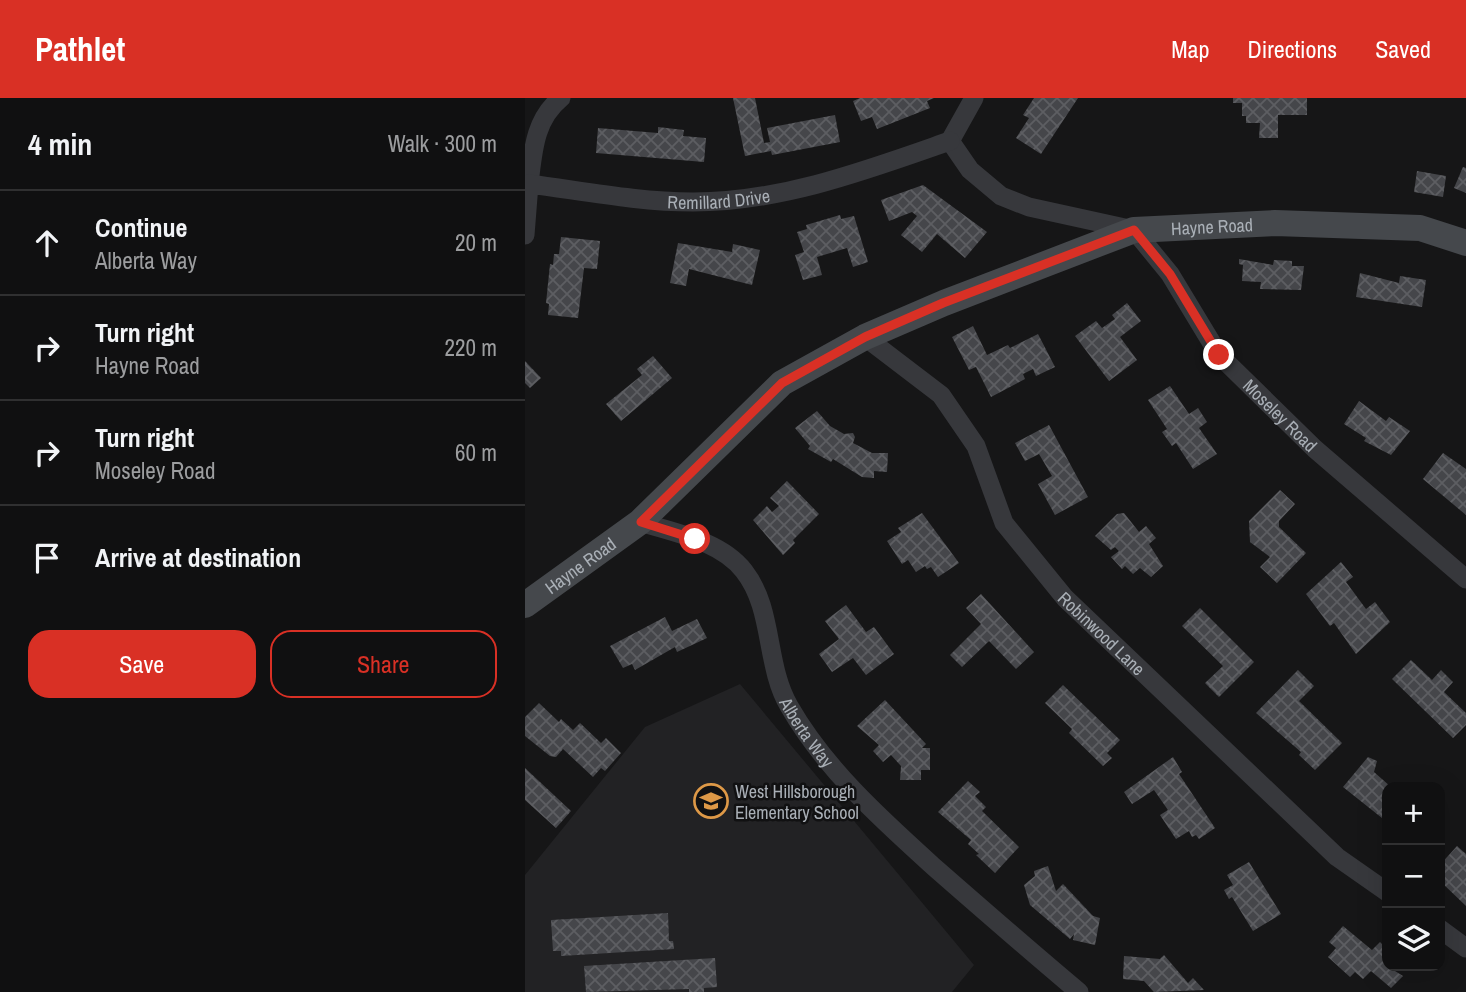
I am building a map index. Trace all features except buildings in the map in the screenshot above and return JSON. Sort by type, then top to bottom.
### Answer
[{"type":"street","points":[[525,235],[536,131],[553,105],[561,98]]},
{"type":"street","points":[[974,98],[950,141],[970,170],[1001,196],[1029,207],[1134,230]]},
{"type":"street","name":"Remillard Drive","points":[[529,184],[692,202],[751,197],[845,178],[950,141]]},
{"type":"street","name":"Hayne Road","points":[[525,605],[641,522],[782,383],[865,337],[943,303],[1134,230],[1275,223],[1420,228],[1466,243]]},
{"type":"street","name":"Moseley Road","points":[[1134,230],[1170,274],[1219,355],[1315,449],[1466,579]]},
{"type":"street","name":"Robinwood Lane","points":[[865,337],[941,395],[976,446],[1005,523],[1065,597],[1337,857],[1382,888]]},
{"type":"street","name":"Alberta Way","points":[[641,522],[695,539],[729,556],[745,572],[757,593],[787,704],[818,751],[884,823],[1079,992]]},
{"type":"street","points":[[1445,933],[1466,948]]},
{"type":"shaded area","name":"West Hillsborough Elementary School","points":[[740,684],[974,965],[952,992],[525,992],[525,875],[645,727]]},
{"type":"place","name":"West Hillsborough Elementary School","points":[[711,801]]},
{"type":"route","points":[[695,539],[641,522],[698,469],[782,383],[865,337],[943,303],[1134,230],[1170,274],[1219,355]]}]
